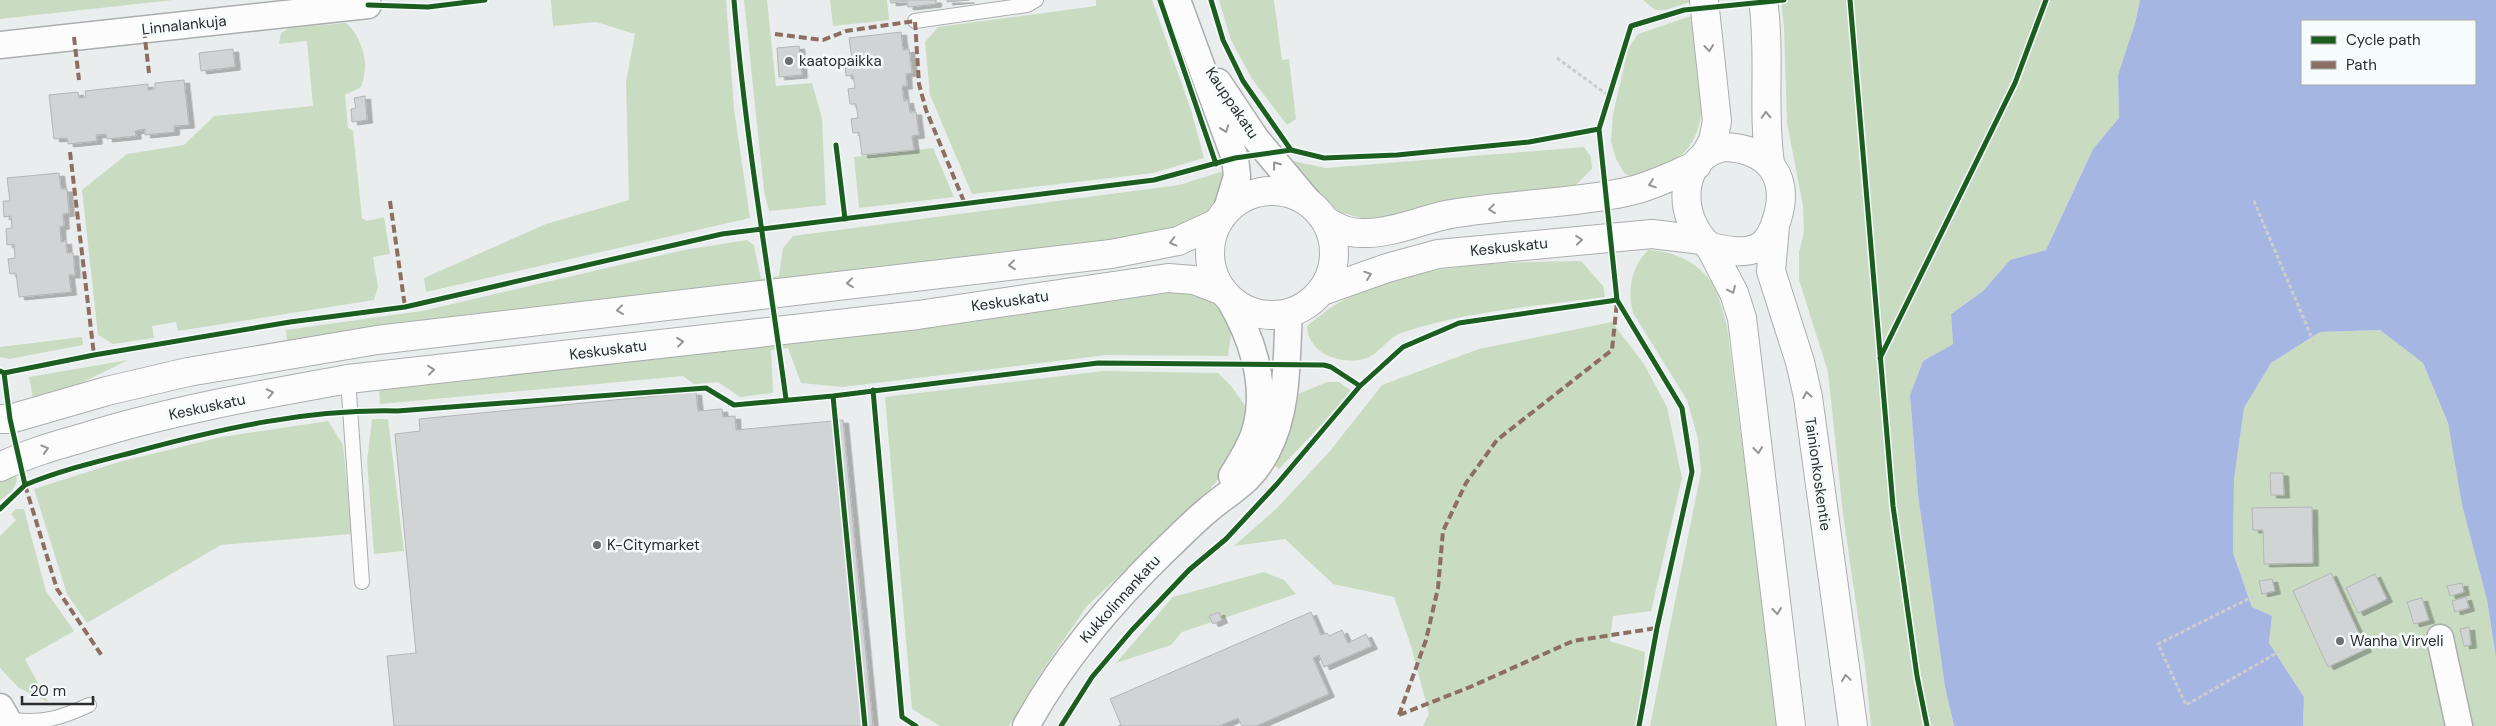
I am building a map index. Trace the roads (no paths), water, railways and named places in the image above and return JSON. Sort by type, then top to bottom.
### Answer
[{"type":"main road","points":[[1704,0],[1718,121],[1713,141],[1687,186],[1688,215],[1692,228],[1706,244],[1734,293],[1742,318],[1791,726]]},
{"type":"main road","points":[[1764,0],[1766,139],[1770,163]]},
{"type":"main road","points":[[0,419],[10,419],[107,391],[188,372],[377,340],[1111,254],[1178,241],[1222,216],[1248,195],[1272,190],[1285,192],[1308,202],[1326,221],[1344,231],[1366,233],[1388,230],[1423,219],[1453,214],[1625,192],[1654,184],[1701,160],[1718,148],[1734,147],[1755,152],[1770,163],[1777,174],[1780,186],[1780,210],[1769,238],[1760,247],[1746,251],[1706,244]]},
{"type":"main road","points":[[1222,216],[1211,240],[1210,258],[1214,276],[1226,294],[1237,304],[1253,312],[1271,315],[1289,313],[1307,304],[1322,291],[1334,264],[1332,235],[1326,221]]},
{"type":"main road","name":"Tainionkoskentie","points":[[1775,226],[1771,272],[1800,362],[1808,397],[1853,726]]},
{"type":"main road","name":"Keskuskatu","points":[[1322,291],[1388,268],[1438,254],[1652,234],[1706,244]]},
{"type":"main road","name":"Keskuskatu","points":[[0,468],[20,457],[122,425],[279,391],[348,379],[918,315],[1168,278],[1194,280],[1226,294]]},
{"type":"street","name":"Kauppakatu","points":[[1177,0],[1235,158],[1237,176],[1222,216]]},
{"type":"street","name":"Linnalankuja","points":[[0,45],[368,5]]},
{"type":"street","name":"Kauppakatu","points":[[1196,50],[1256,139],[1308,202]]},
{"type":"street","name":"Kukkolinnankatu","points":[[1210,508],[1245,456],[1256,428],[1259,400],[1258,376],[1252,349],[1243,322],[1226,294]]},
{"type":"street","name":"Kukkolinnankatu","points":[[1026,726],[1081,639],[1119,596],[1210,508],[1247,480],[1258,466],[1276,430],[1282,404],[1289,313]]},
{"type":"street","points":[[2440,638],[2459,726]]},
{"type":"street","points":[[0,707],[11,726]]},
{"type":"lane","points":[[915,21],[1026,5],[1036,0]]},
{"type":"lane","points":[[348,379],[362,582]]},
{"type":"lane","points":[[0,703],[14,720],[34,723],[67,716],[89,705]]},
{"type":"water","points":[[2140,0],[2496,0],[2496,658],[2487,600],[2462,505],[2448,423],[2423,363],[2380,330],[2320,332],[2271,363],[2244,408],[2234,480],[2233,553],[2252,607],[2272,616],[2269,643],[2304,697],[2303,726],[1954,726],[1945,687],[1918,495],[1910,395],[1923,361],[1953,344],[1951,314],[1983,291],[2010,260],[2046,250],[2093,149],[2119,118],[2118,75],[2135,23]]},
{"type":"place","name":"kaatopaikka","points":[[789,61]]},
{"type":"place","name":"K-Citymarket","points":[[597,545]]},
{"type":"place","name":"Wanha Virveli","points":[[2340,641]]}]
